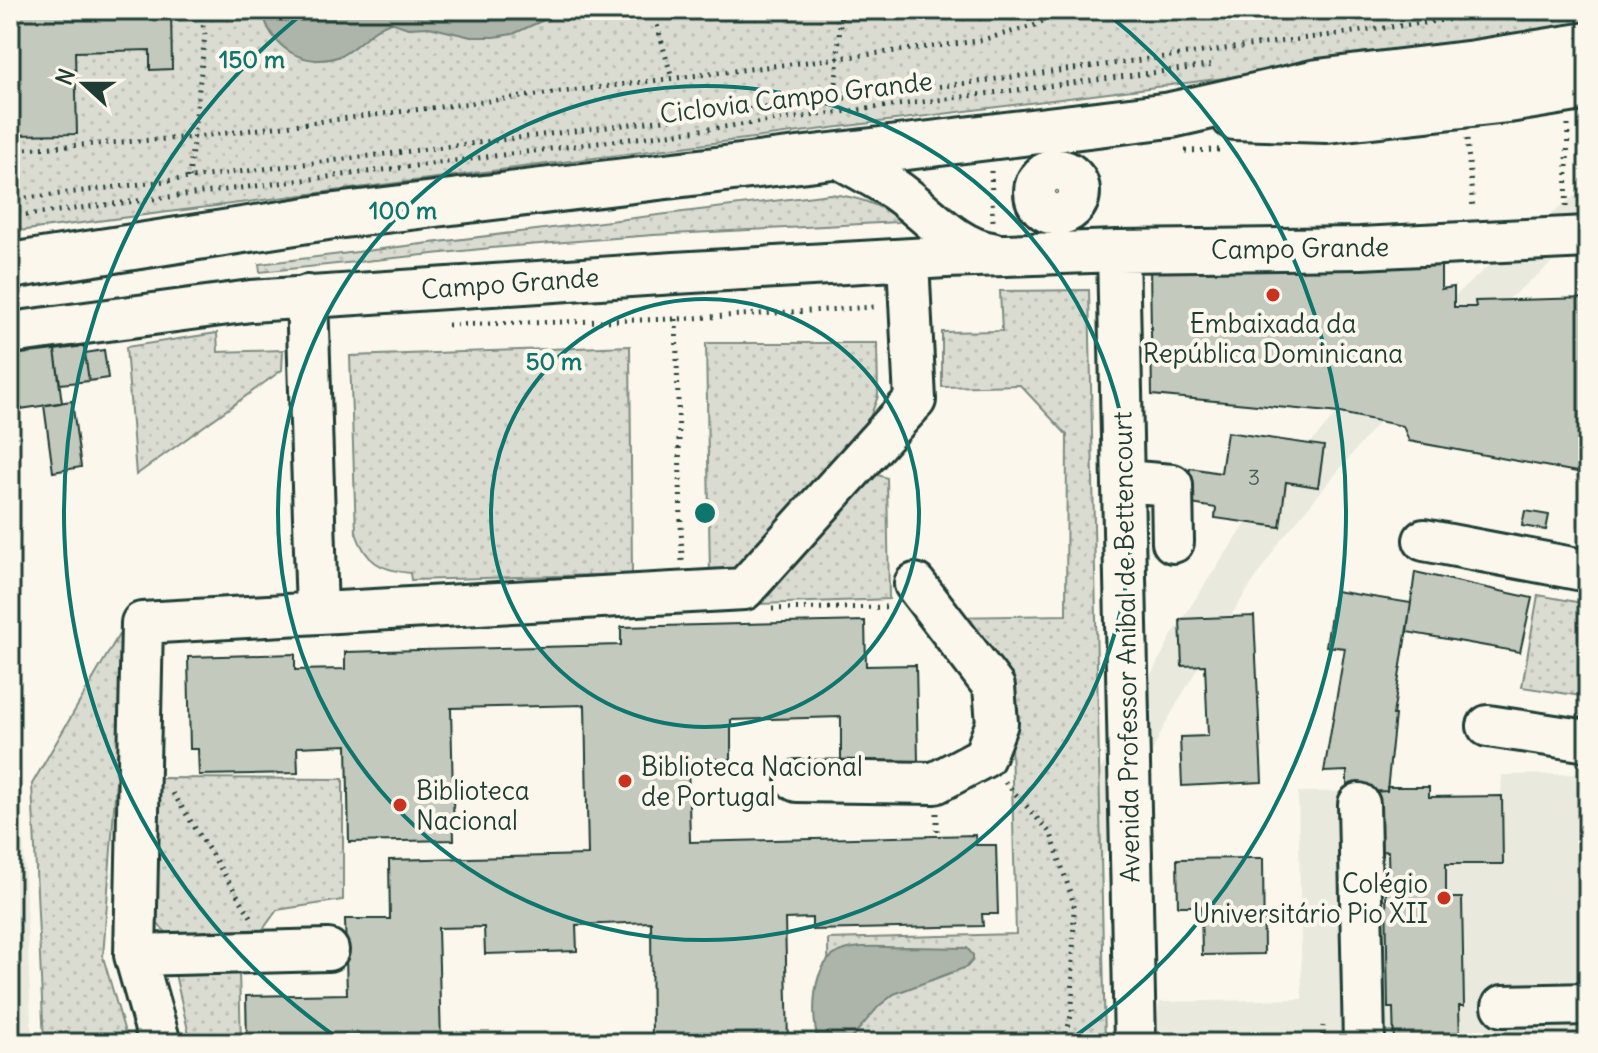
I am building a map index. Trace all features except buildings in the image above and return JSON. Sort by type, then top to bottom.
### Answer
[{"type":"main road","points":[[1171,115],[1318,82],[1475,63],[1588,45]]},
{"type":"main road","points":[[10,266],[327,217],[834,155],[984,115],[1171,115],[1327,120],[1508,100],[1578,101]]},
{"type":"street","name":"Campo Grande","points":[[834,155],[894,189],[963,245],[978,252],[1360,248],[1577,229]]},
{"type":"street","points":[[1022,250],[1021,203],[1024,189],[1033,177],[1054,170]]},
{"type":"street","name":"Campo Grande","points":[[10,333],[307,296],[908,261],[1022,250]]},
{"type":"street","name":"Avenida Professor Aníbal de Bettencourt","points":[[1118,251],[1135,1043]]},
{"type":"street","points":[[160,1043],[135,955],[142,623],[744,589],[915,400],[908,261]]},
{"type":"street","points":[[307,296],[317,613]]},
{"type":"street","points":[[1123,481],[1172,485],[1173,542]]},
{"type":"street","points":[[1424,540],[1588,571]]},
{"type":"street","points":[[797,781],[935,783],[984,757],[997,723],[994,687],[923,595]]},
{"type":"street","points":[[1488,726],[1588,741]]},
{"type":"street","points":[[1359,804],[1364,1043]]},
{"type":"street","points":[[135,955],[328,950]]},
{"type":"street","points":[[1503,1006],[1588,1004]]},
{"type":"path","points":[[189,178],[205,35],[200,10]]},
{"type":"path","points":[[653,10],[672,79]]},
{"type":"path","points":[[835,99],[841,10]]},
{"type":"path","points":[[10,150],[194,137],[978,41],[1033,26],[1070,10]]},
{"type":"path","points":[[10,200],[835,99],[1521,10]]},
{"type":"path","name":"Ciclovia Campo Grande","points":[[10,217],[984,115],[1225,64]]},
{"type":"path","points":[[1577,229],[1578,101]]},
{"type":"path","points":[[984,115],[993,229],[1022,250]]},
{"type":"path","points":[[1466,128],[1474,224]]},
{"type":"path","points":[[676,319],[682,560]]},
{"type":"path","points":[[760,610],[923,595]]},
{"type":"path","points":[[984,757],[1051,834],[1074,904],[1072,1012],[1064,1043]]},
{"type":"path","points":[[172,791],[273,952]]},
{"type":"path","points":[[937,813],[937,836]]},
{"type":"path","points":[[1322,1043],[1323,1026]]},
{"type":"shaded area","points":[[10,10],[1588,10],[1588,27],[1148,88],[10,232]]},
{"type":"shaded area","points":[[263,10],[573,10],[513,34],[494,37],[471,37],[429,27],[408,28],[391,22],[344,54],[317,60],[292,53],[281,45],[266,24]]},
{"type":"shaded area","points":[[1588,186],[1588,234],[1490,314],[1429,371],[1377,424],[1281,540],[1205,655],[1163,728],[1102,860],[1001,1043],[1099,773],[1172,635],[1213,572],[1295,461],[1402,343],[1521,237]]},
{"type":"shaded area","points":[[830,194],[858,199],[882,208],[898,218],[898,222],[653,235],[260,272],[259,264]]},
{"type":"shaded area","points":[[1089,290],[1105,1043],[829,1043],[828,939],[1016,934],[1010,705],[949,617],[1066,615],[1067,435],[1020,385],[942,387],[942,332],[1002,331],[1000,291]]},
{"type":"shaded area","points":[[217,333],[218,352],[283,350],[282,370],[136,475],[126,347]]},
{"type":"shaded area","points":[[706,343],[877,343],[878,396],[864,433],[736,567],[710,574]]},
{"type":"shaded area","points":[[630,346],[632,574],[411,580],[410,573],[382,567],[364,551],[356,533],[350,356]]},
{"type":"shaded area","points":[[875,474],[887,478],[889,599],[761,604]]},
{"type":"shaded area","points":[[1538,595],[1588,604],[1588,697],[1522,687]]},
{"type":"shaded area","points":[[128,619],[103,957],[128,1043],[44,1043],[32,784]]},
{"type":"shaded area","name":"Colégio Universitário Pio XII","points":[[1588,774],[1588,1043],[1152,1043],[1160,1002],[1302,999],[1298,792],[1429,787],[1430,797],[1501,796],[1502,775]]},
{"type":"shaded area","points":[[154,778],[343,779],[343,900],[277,910],[256,939],[174,940],[145,912]]},
{"type":"shaded area","points":[[21,783],[32,1043],[10,1043],[10,784]]},
{"type":"shaded area","points":[[857,948],[967,948],[973,960],[967,967],[894,994],[879,1006],[847,1043],[818,1043],[815,991],[823,966],[831,957]]},
{"type":"shaded area","points":[[239,972],[241,1043],[191,1043],[175,974]]},
{"type":"place","name":"Embaixada da República Dominicana","points":[[1273,295]]},
{"type":"place","name":"Biblioteca Nacional de Portugal","points":[[625,781]]},
{"type":"place","name":"Biblioteca Nacional","points":[[400,805]]},
{"type":"place","name":"Colégio Universitário Pio XII","points":[[1444,898]]}]
